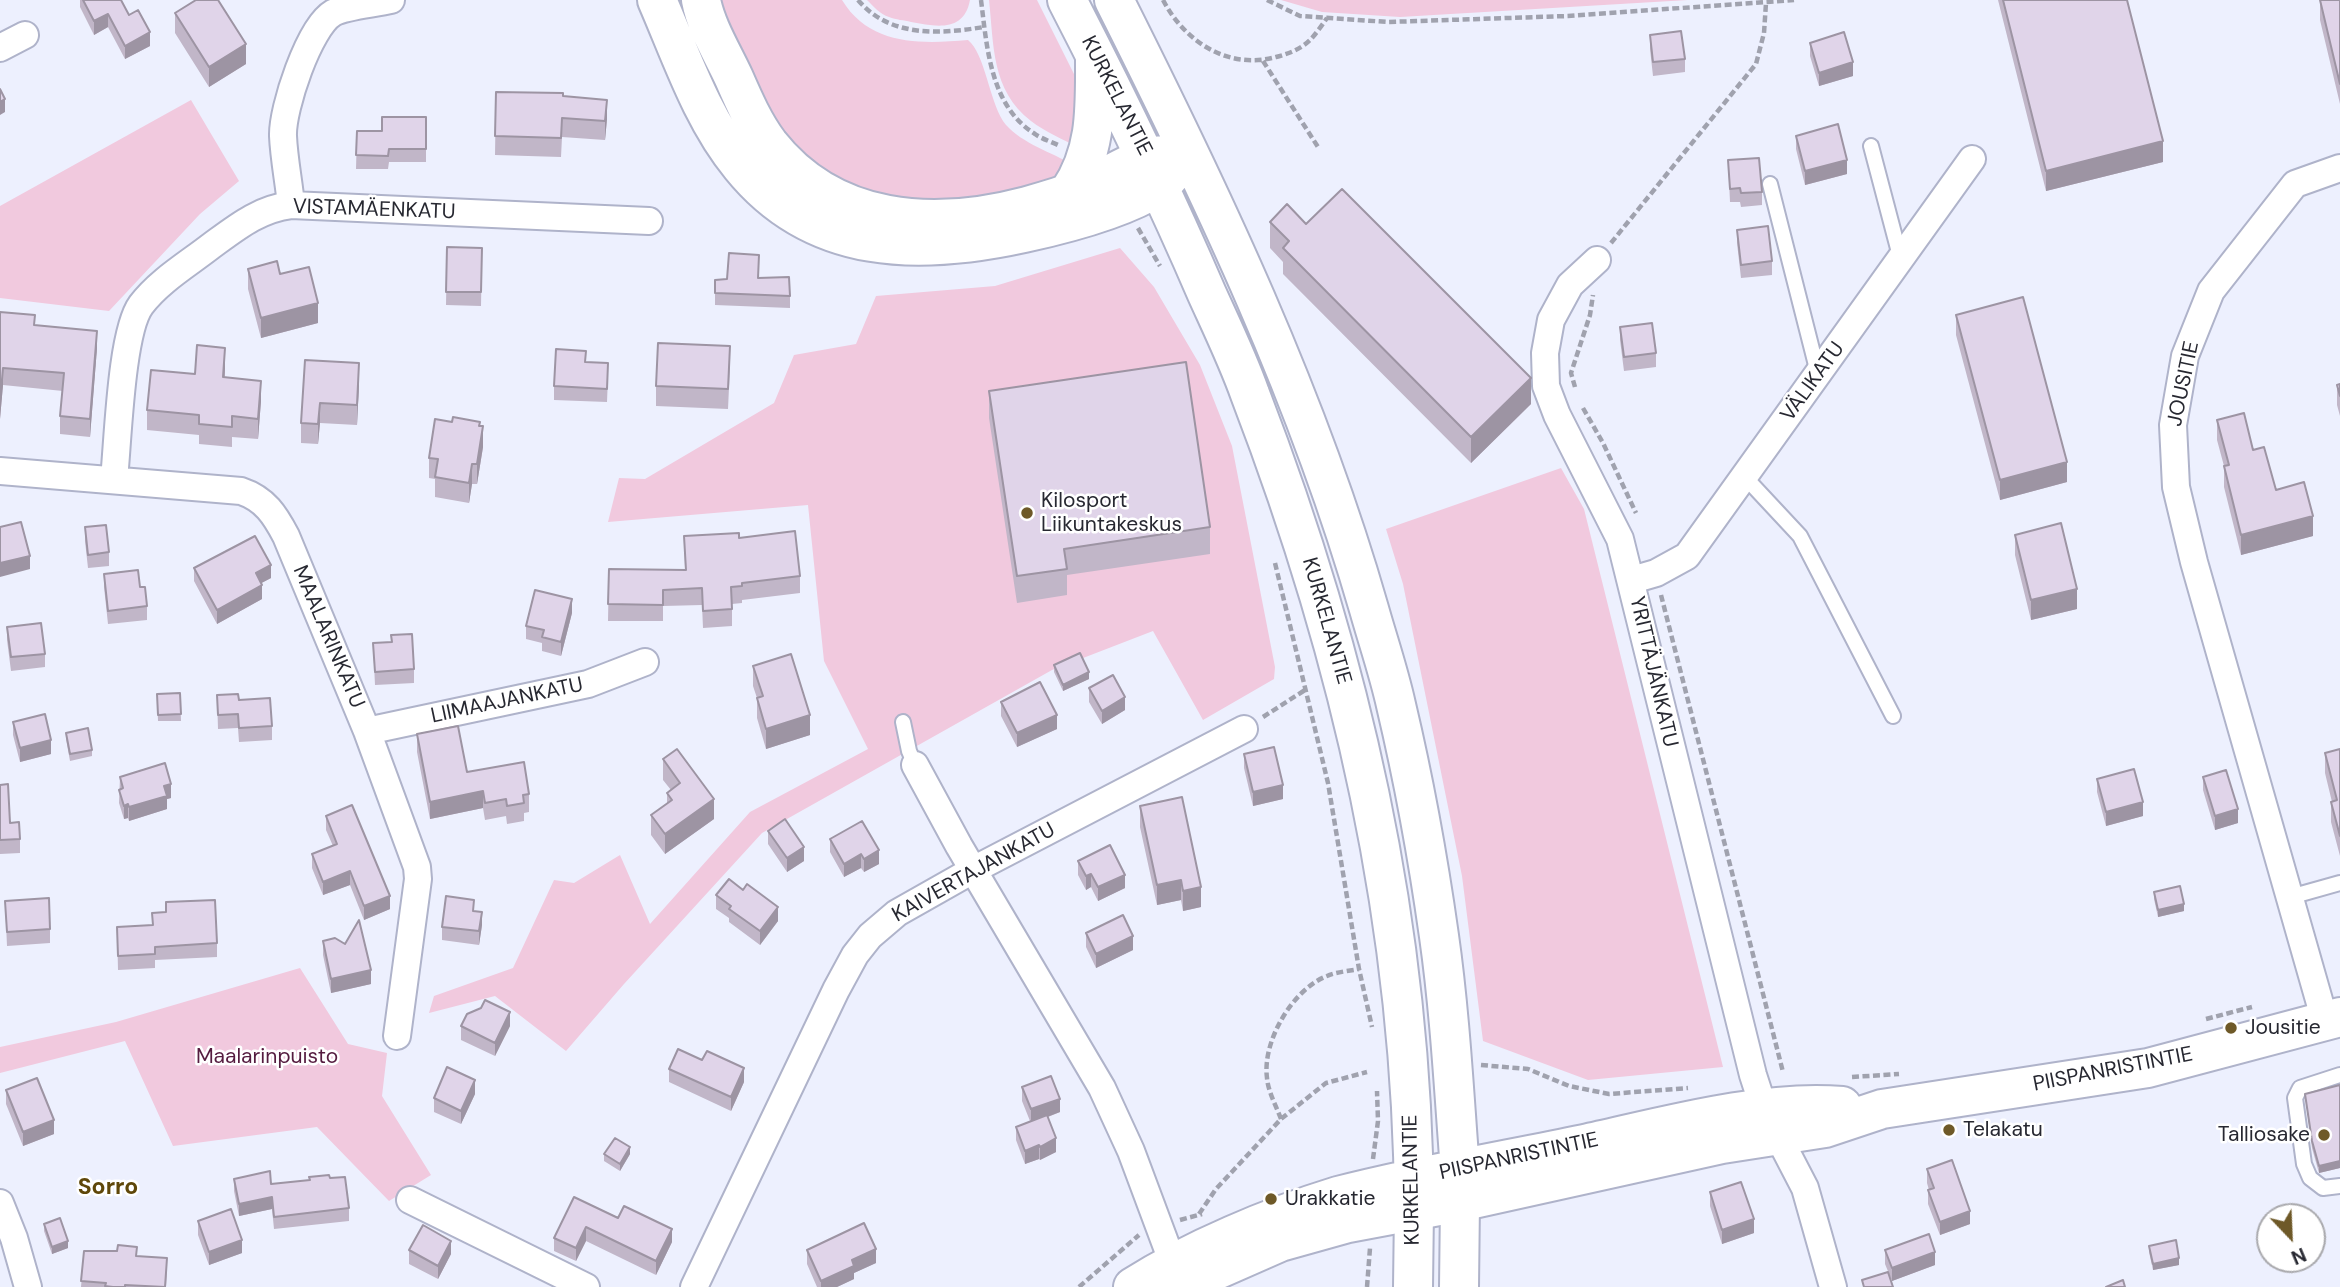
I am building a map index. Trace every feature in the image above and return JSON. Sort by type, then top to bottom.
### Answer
[{"type":"main road","points":[[657,0],[718,132],[740,165],[764,191],[795,215],[825,231],[859,242],[896,246],[983,242],[1079,220],[1126,202],[1153,172]]},
{"type":"main road","points":[[701,0],[753,119],[769,144],[789,165],[832,198],[879,215],[942,218],[1025,206],[1084,188],[1153,172],[1191,153]]},
{"type":"main road","name":"KURKELANTIE","points":[[1067,0],[1153,172],[1250,391],[1318,588],[1353,715],[1378,833],[1396,944],[1408,1056],[1414,1139],[1413,1287]]},
{"type":"main road","name":"KURKELANTIE","points":[[1114,0],[1191,153],[1286,369],[1321,458],[1396,702],[1423,836],[1439,938],[1460,1186],[1459,1287]]},
{"type":"main road","points":[[1069,192],[1081,175],[1089,155],[1095,104],[1095,54]]},
{"type":"main road","name":"PIISPANRISTINTIE","points":[[1133,1287],[1178,1279],[1290,1211],[1372,1203],[1460,1186],[1722,1144],[1765,1107],[1825,1128],[1882,1109],[2148,1068],[2332,1019]]},
{"type":"street","points":[[291,205],[283,136],[287,107],[314,36],[331,6],[391,0]]},
{"type":"street","points":[[0,48],[25,35]]},
{"type":"street","name":"VÄLIKATU","points":[[1632,580],[1656,573],[1686,556],[1972,159]]},
{"type":"street","name":"JOUSITIE","points":[[2332,1019],[2290,897],[2191,550],[2176,487],[2172,425],[2185,356],[2211,290],[2295,184],[2340,168]]},
{"type":"street","name":"VISTAMÄENKATU","points":[[114,479],[128,341],[139,307],[153,290],[241,224],[275,207],[291,205],[649,221]]},
{"type":"street","name":"YRITTÄJÄNKATU","points":[[1597,261],[1570,285],[1551,320],[1545,354],[1546,386],[1557,415],[1620,539],[1632,580],[1649,662],[1765,1107]]},
{"type":"street","name":"MAALARINKATU","points":[[0,471],[242,491],[265,504],[286,536],[367,732],[418,873],[397,1036]]},
{"type":"street","name":"LIIMAAJANKATU","points":[[367,732],[588,684],[645,662]]},
{"type":"street","name":"KAIVERTAJANKATU","points":[[694,1287],[831,1001],[855,955],[884,922],[973,870],[1244,729]]},
{"type":"street","points":[[915,765],[973,870],[1102,1088],[1131,1151],[1178,1279]]},
{"type":"street","points":[[1765,1107],[1805,1188],[1833,1287]]},
{"type":"street","points":[[410,1200],[586,1287]]},
{"type":"street","points":[[0,1203],[14,1238],[27,1287]]},
{"type":"lane","points":[[1871,146],[1901,260]]},
{"type":"lane","points":[[1770,184],[1818,375]]},
{"type":"lane","points":[[1744,476],[1800,536],[1893,716]]},
{"type":"lane","points":[[903,722],[915,765]]},
{"type":"lane","points":[[2290,897],[2340,884]]},
{"type":"lane","points":[[2340,1075],[2300,1088],[2295,1098],[2304,1164],[2310,1178],[2323,1188],[2340,1186]]},
{"type":"path","points":[[858,0],[871,14],[907,29],[946,33],[985,27]]},
{"type":"path","points":[[981,0],[995,81],[1007,107],[1034,134],[1069,150],[1089,155]]},
{"type":"path","points":[[1163,0],[1178,24],[1199,43],[1232,60],[1263,61],[1298,48],[1310,41],[1327,18]]},
{"type":"path","points":[[1267,0],[1300,16],[1388,22],[1568,16],[1794,0]]},
{"type":"path","points":[[1263,61],[1318,147]]},
{"type":"path","points":[[1126,202],[1139,233],[1166,277]]},
{"type":"path","points":[[1273,554],[1328,783],[1359,969],[1373,1033]]},
{"type":"path","points":[[1244,729],[1305,690]]},
{"type":"path","points":[[1281,1119],[1266,1077],[1270,1049],[1283,1016],[1298,995],[1327,976],[1359,969]]},
{"type":"path","points":[[2199,1021],[2265,1004]]},
{"type":"path","points":[[1473,1065],[1528,1069],[1569,1086],[1609,1094],[1699,1087]]},
{"type":"path","points":[[1199,1215],[1216,1189],[1281,1119],[1325,1083],[1367,1072]]},
{"type":"path","points":[[1765,1107],[1783,1072],[1795,1074]]},
{"type":"path","points":[[1845,1077],[1912,1073]]},
{"type":"path","points":[[1367,1287],[1373,1162],[1378,1121],[1377,1082]]},
{"type":"green space","points":[[719,0],[842,0],[854,15],[882,34],[915,41],[968,40],[979,55],[1003,121],[1024,140],[1068,162],[1056,177],[1034,191],[987,201],[917,199],[852,189],[815,174],[768,124]]},
{"type":"green space","points":[[867,0],[970,0],[962,18],[940,26],[886,16]]},
{"type":"green space","points":[[989,0],[1037,0],[1080,86],[1079,148],[1031,121],[1008,95],[997,66]]},
{"type":"green space","points":[[1281,0],[1688,0],[1400,17],[1322,12]]},
{"type":"green space","points":[[191,100],[239,181],[200,214],[109,311],[0,298],[0,206]]},
{"type":"green space","name":"Kilosport Liikuntakeskus","points":[[1120,248],[1154,287],[1200,365],[1232,446],[1275,667],[1274,679],[1203,720],[1153,631],[1052,670],[762,833],[566,1051],[495,996],[429,1013],[434,996],[513,968],[554,880],[574,883],[620,855],[650,924],[750,812],[868,749],[824,661],[808,505],[608,522],[619,478],[645,479],[774,403],[794,355],[856,344],[876,296],[995,286]]},
{"type":"green space","points":[[1561,468],[1584,509],[1723,1067],[1588,1080],[1483,1041],[1462,876],[1403,584],[1386,529]]},
{"type":"green space","name":"Maalarinpuisto","points":[[300,968],[348,1044],[387,1053],[382,1096],[431,1175],[389,1201],[317,1127],[173,1146],[125,1041],[0,1073],[0,1047],[116,1022]]},
{"type":"building","points":[[83,0],[121,0],[129,15],[138,10],[150,32],[125,46],[108,14],[94,21]]},
{"type":"building","points":[[196,0],[218,0],[246,44],[209,67],[175,13]]},
{"type":"building","points":[[2003,0],[2127,0],[2163,141],[2046,171]]},
{"type":"building","points":[[2320,0],[2340,0],[2340,84]]},
{"type":"building","points":[[1681,31],[1685,59],[1653,62],[1650,35]]},
{"type":"building","points":[[1844,32],[1853,62],[1819,73],[1810,43]]},
{"type":"building","points":[[0,89],[5,99],[0,102]]},
{"type":"building","points":[[496,92],[563,93],[563,96],[607,100],[605,121],[562,118],[561,138],[495,136]]},
{"type":"building","points":[[382,117],[426,117],[426,149],[389,149],[388,156],[356,155],[357,131],[382,131]]},
{"type":"building","points":[[1838,124],[1847,160],[1805,171],[1796,136]]},
{"type":"building","points":[[1759,158],[1762,192],[1741,193],[1740,188],[1730,189],[1728,160]]},
{"type":"building","points":[[1342,189],[1531,378],[1471,437],[1283,248],[1289,241],[1270,222],[1287,204],[1306,224]]},
{"type":"building","points":[[1768,226],[1772,261],[1741,265],[1737,230]]},
{"type":"building","points":[[447,247],[482,248],[481,292],[446,292]]},
{"type":"building","points":[[729,253],[759,255],[758,278],[789,277],[790,296],[715,293],[715,280],[727,279]]},
{"type":"building","points":[[277,261],[280,274],[309,267],[318,303],[261,318],[248,269]]},
{"type":"building","points":[[2023,297],[2067,462],[2000,480],[1956,315]]},
{"type":"building","points":[[0,312],[35,315],[34,325],[97,331],[90,419],[60,416],[64,373],[3,368],[0,402]]},
{"type":"building","points":[[1652,323],[1656,353],[1624,357],[1620,327]]},
{"type":"building","points":[[658,343],[730,346],[728,389],[656,386]]},
{"type":"building","points":[[197,345],[225,348],[223,377],[261,381],[258,419],[232,416],[232,427],[199,424],[199,415],[147,410],[151,370],[195,374]]},
{"type":"building","points":[[556,349],[586,351],[585,362],[608,363],[607,389],[554,386]]},
{"type":"building","points":[[305,360],[359,363],[357,405],[320,403],[318,424],[301,423]]},
{"type":"building","points":[[1186,362],[1210,527],[1064,549],[1067,569],[1017,576],[989,391]]},
{"type":"building","points":[[2244,413],[2253,450],[2264,447],[2276,490],[2304,482],[2313,516],[2241,535],[2224,466],[2229,465],[2217,420]]},
{"type":"building","points":[[453,417],[480,422],[479,426],[483,426],[477,464],[472,464],[469,483],[435,477],[438,459],[429,458],[435,419],[452,422]]},
{"type":"building","points":[[21,522],[30,556],[0,563],[0,527]]},
{"type":"building","points":[[2061,523],[2077,589],[2031,600],[2015,535]]},
{"type":"building","points":[[106,525],[109,552],[88,555],[85,527]]},
{"type":"building","points":[[795,531],[800,576],[742,583],[742,586],[731,587],[732,609],[703,611],[702,588],[663,590],[663,605],[608,604],[609,569],[686,570],[684,536],[739,533],[739,538]]},
{"type":"building","points":[[255,536],[271,565],[256,573],[262,585],[217,610],[194,568]]},
{"type":"building","points":[[138,570],[140,587],[145,587],[147,606],[108,611],[104,574]]},
{"type":"building","points":[[535,590],[572,599],[561,642],[542,637],[544,630],[526,626]]},
{"type":"building","points":[[41,623],[45,654],[11,657],[7,627]]},
{"type":"building","points":[[412,634],[414,669],[375,672],[373,643],[392,642],[391,635]]},
{"type":"building","points":[[1080,653],[1089,672],[1063,685],[1054,665]]},
{"type":"building","points":[[791,654],[810,715],[766,729],[757,698],[763,696],[753,666]]},
{"type":"building","points":[[1113,675],[1125,697],[1102,711],[1089,688]]},
{"type":"building","points":[[1040,682],[1057,715],[1017,733],[1001,702]]},
{"type":"building","points":[[180,693],[181,714],[158,715],[157,694]]},
{"type":"building","points":[[238,694],[239,700],[270,698],[272,726],[239,728],[238,714],[218,715],[217,695]]},
{"type":"building","points":[[45,714],[51,740],[20,748],[13,722]]},
{"type":"building","points":[[458,726],[467,772],[524,762],[529,794],[523,795],[524,803],[507,806],[506,799],[485,803],[483,791],[430,802],[417,734]]},
{"type":"building","points":[[88,728],[92,750],[70,754],[66,733]]},
{"type":"building","points":[[1274,747],[1283,785],[1253,792],[1244,754]]},
{"type":"building","points":[[677,749],[714,799],[665,834],[651,815],[672,800],[667,793],[680,783],[663,759]]},
{"type":"building","points":[[2340,749],[2340,836],[2331,802],[2337,800],[2325,753]]},
{"type":"building","points":[[165,763],[171,784],[164,786],[167,796],[129,807],[128,804],[124,806],[119,790],[123,788],[120,777]]},
{"type":"building","points":[[2134,769],[2143,802],[2106,812],[2097,779]]},
{"type":"building","points":[[2226,770],[2238,809],[2215,816],[2203,777]]},
{"type":"building","points":[[8,784],[10,823],[19,822],[20,839],[0,840],[0,785]]},
{"type":"building","points":[[1182,797],[1201,887],[1183,891],[1181,880],[1157,885],[1140,806]]},
{"type":"building","points":[[352,805],[390,896],[364,906],[350,871],[323,882],[312,854],[337,844],[326,816]]},
{"type":"building","points":[[785,819],[804,847],[787,858],[768,831]]},
{"type":"building","points":[[862,821],[879,850],[864,859],[861,854],[844,864],[830,839]]},
{"type":"building","points":[[1110,845],[1125,875],[1098,887],[1091,874],[1086,876],[1078,861]]},
{"type":"building","points":[[729,879],[743,890],[747,884],[778,907],[760,931],[729,909],[731,906],[716,895]]},
{"type":"building","points":[[2180,886],[2184,904],[2158,910],[2154,892]]},
{"type":"building","points":[[446,896],[474,900],[473,911],[482,912],[479,931],[442,927]]},
{"type":"building","points":[[49,898],[50,929],[7,932],[5,901]]},
{"type":"building","points":[[215,900],[217,943],[155,947],[155,954],[118,956],[117,927],[153,925],[152,913],[166,912],[166,902]]},
{"type":"building","points":[[1123,915],[1133,936],[1096,954],[1086,933]]},
{"type":"building","points":[[359,920],[371,970],[331,979],[323,941],[335,938],[345,944]]},
{"type":"building","points":[[485,1000],[510,1012],[495,1043],[461,1026],[467,1014],[481,1008]]},
{"type":"building","points":[[678,1049],[702,1060],[707,1051],[744,1068],[731,1097],[669,1069]]},
{"type":"building","points":[[447,1067],[475,1080],[461,1111],[434,1098]]},
{"type":"building","points":[[1051,1076],[1060,1099],[1031,1109],[1022,1087]]},
{"type":"building","points":[[37,1078],[54,1120],[23,1132],[6,1090]]},
{"type":"building","name":"Talliosake","points":[[2340,1085],[2340,1161],[2319,1166],[2305,1094]]},
{"type":"building","points":[[1047,1115],[1056,1138],[1040,1147],[1039,1145],[1025,1151],[1016,1127]]},
{"type":"building","points":[[615,1138],[630,1147],[620,1164],[604,1154]]},
{"type":"building","points":[[1952,1160],[1970,1211],[1940,1222],[1928,1190],[1934,1188],[1927,1169]]},
{"type":"building","points":[[270,1171],[271,1184],[329,1175],[330,1178],[345,1177],[349,1208],[274,1217],[272,1197],[239,1204],[234,1179]]},
{"type":"building","points":[[1741,1182],[1754,1219],[1722,1230],[1710,1192]]},
{"type":"building","points":[[574,1197],[618,1218],[624,1206],[672,1229],[656,1261],[586,1227],[576,1248],[554,1238]]},
{"type":"building","points":[[231,1209],[242,1240],[209,1252],[198,1221]]},
{"type":"building","points":[[60,1218],[68,1241],[52,1247],[44,1224]]},
{"type":"building","points":[[864,1223],[876,1249],[852,1260],[854,1266],[821,1281],[807,1250]]},
{"type":"building","points":[[423,1225],[451,1241],[438,1266],[409,1250]]},
{"type":"building","points":[[1929,1234],[1935,1252],[1892,1268],[1885,1250]]},
{"type":"building","points":[[2176,1240],[2179,1258],[2153,1264],[2149,1246]]},
{"type":"building","points":[[118,1245],[137,1247],[136,1256],[167,1258],[165,1287],[113,1287],[105,1286],[106,1283],[81,1281],[84,1251],[117,1251]]},
{"type":"building","points":[[1888,1272],[1893,1287],[1864,1287],[1862,1280]]},
{"type":"building","points":[[2123,1280],[2125,1287],[2106,1287]]},
{"type":"place","name":"Kilosport Liikuntakeskus","points":[[1027,513]]},
{"type":"place","name":"Jousitie","points":[[2231,1028]]},
{"type":"place","name":"Telakatu","points":[[1949,1130]]},
{"type":"place","name":"Talliosake","points":[[2324,1135]]},
{"type":"place","name":"Urakkatie","points":[[1271,1199]]},
{"type":"district","name":"Sorro","points":[[108,1188]]}]
